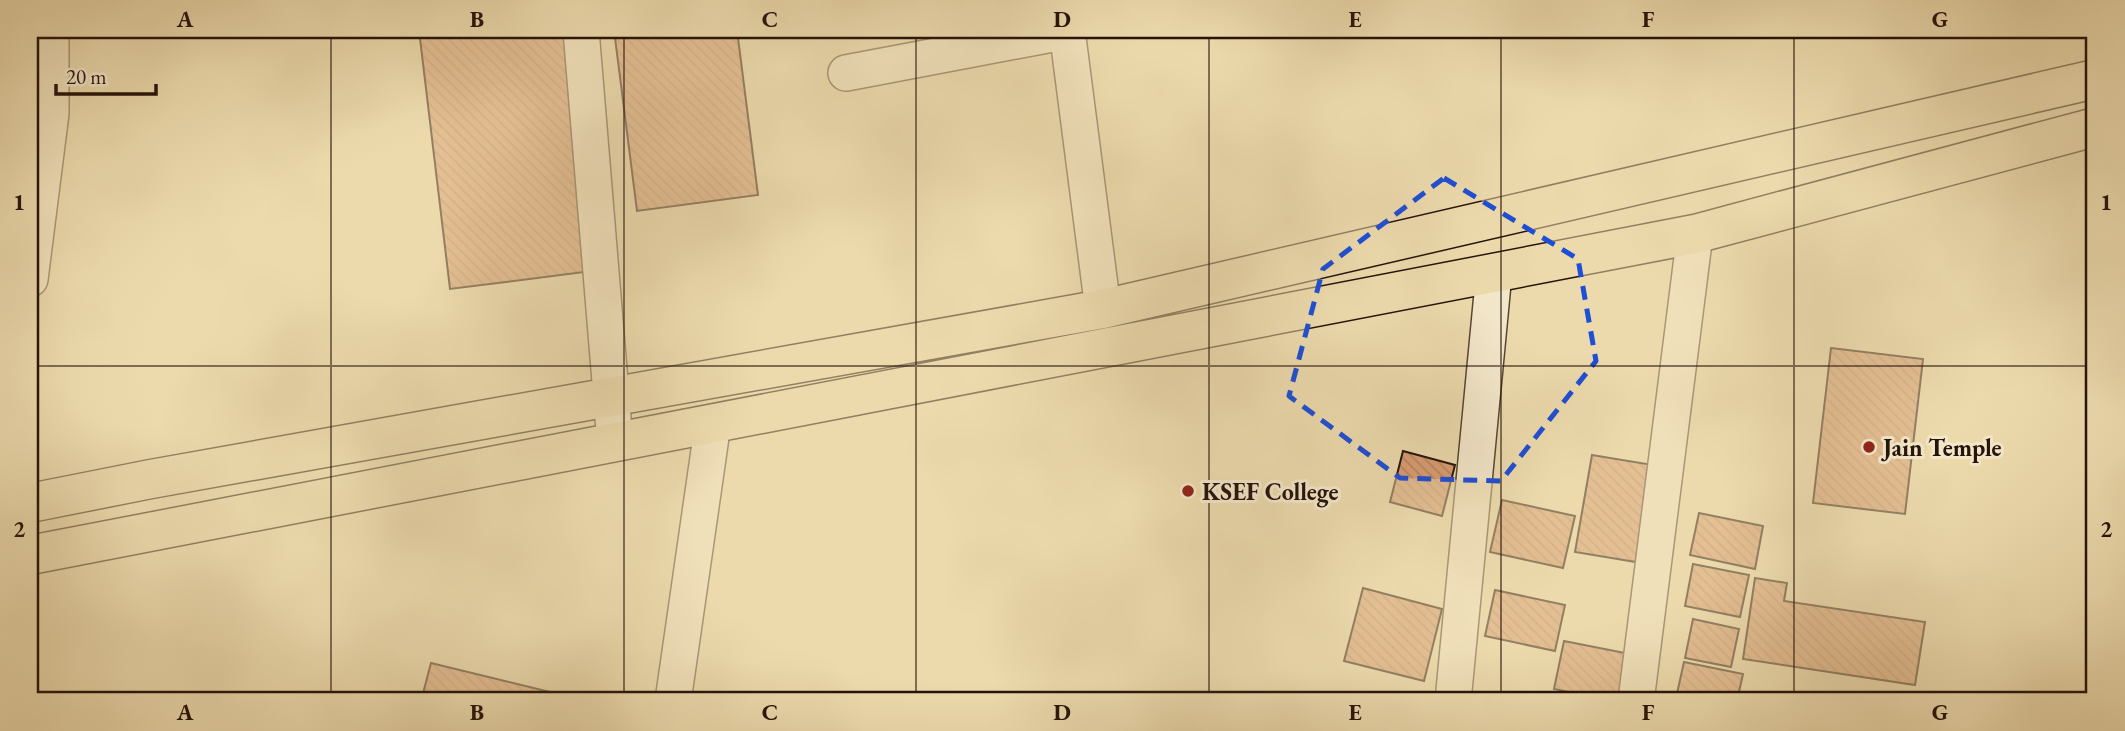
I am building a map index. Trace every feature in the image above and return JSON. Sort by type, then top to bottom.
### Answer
[{"type":"main road","points":[[30,503],[1103,309],[2095,79]]},
{"type":"main road","points":[[30,555],[1695,234],[2095,127]]},
{"type":"street","points":[[30,279],[40,108],[51,30]]},
{"type":"street","points":[[581,30],[615,442]]},
{"type":"street","points":[[846,73],[1067,30],[1103,309]]},
{"type":"street","points":[[1636,701],[1695,234]]},
{"type":"street","points":[[1453,701],[1494,273]]},
{"type":"street","points":[[673,701],[713,423]]},
{"type":"highlighted area","points":[[1444,178],[1578,259],[1596,361],[1501,481],[1400,478],[1289,396],[1323,269]]},
{"type":"building","points":[[419,30],[579,30],[608,269],[450,289]]},
{"type":"building","points":[[614,30],[737,30],[758,195],[637,211]]},
{"type":"building","points":[[1831,348],[1923,359],[1905,514],[1813,503]]},
{"type":"building","points":[[1403,451],[1455,465],[1442,516],[1390,502]]},
{"type":"building","points":[[1592,455],[1659,466],[1642,563],[1575,552]]},
{"type":"building","points":[[1502,500],[1575,516],[1563,568],[1490,552]]},
{"type":"building","points":[[1699,513],[1763,526],[1755,569],[1690,555]]},
{"type":"building","points":[[1693,564],[1749,575],[1740,617],[1685,606]]},
{"type":"building","points":[[1755,578],[1787,583],[1784,601],[1925,622],[1915,685],[1743,659]]},
{"type":"building","points":[[1363,588],[1442,609],[1424,681],[1344,661]]},
{"type":"building","points":[[1495,590],[1565,605],[1555,651],[1485,636]]},
{"type":"building","points":[[1693,619],[1739,629],[1731,667],[1685,658]]},
{"type":"building","points":[[1564,641],[1635,655],[1626,701],[1554,689]]},
{"type":"building","points":[[1684,662],[1743,674],[1737,701],[1693,701],[1676,698]]},
{"type":"building","points":[[431,663],[587,701],[421,701]]},
{"type":"building","points":[[1553,695],[1584,701],[1551,701]]},
{"type":"place","name":"Jain Temple","points":[[1869,447]]},
{"type":"place","name":"KSEF College","points":[[1188,491]]}]
